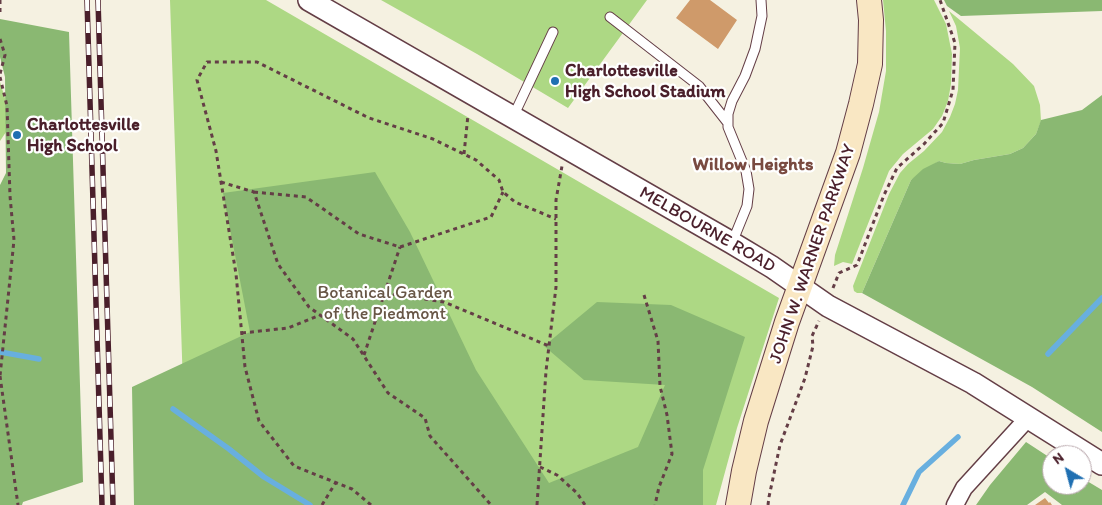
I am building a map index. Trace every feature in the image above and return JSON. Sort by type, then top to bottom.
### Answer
[{"type":"main road","name":"JOHN W. WARNER PARKWAY","points":[[738,505],[756,421],[800,286],[848,153],[861,104],[870,64],[871,20],[869,0]]},
{"type":"street","name":"MELBOURNE ROAD","points":[[309,0],[732,243],[772,267],[828,306],[973,383],[1102,464]]},
{"type":"street","points":[[955,505],[964,488],[1028,418]]},
{"type":"lane","points":[[732,243],[748,206],[749,188],[746,171],[728,127],[728,114],[755,49],[762,16],[762,0]]},
{"type":"lane","points":[[610,17],[699,86],[728,123]]},
{"type":"lane","points":[[513,117],[553,32]]},
{"type":"path","points":[[0,0],[0,12]]},
{"type":"path","points":[[838,273],[857,265],[884,194],[897,168],[924,144],[943,123],[953,90],[955,43],[940,0]]},
{"type":"path","points":[[0,39],[5,55],[0,76],[6,106],[14,240],[0,376],[18,505]]},
{"type":"path","points":[[371,505],[352,489],[294,466],[259,421],[245,366],[236,274],[216,151],[197,80],[208,62],[257,62],[369,118],[433,139],[476,160],[499,180],[503,192],[516,202],[556,219]]},
{"type":"path","points":[[464,154],[468,115]]},
{"type":"path","points":[[537,505],[546,370],[556,287],[556,200],[562,168],[569,149]]},
{"type":"path","points":[[221,182],[254,192],[306,197],[359,234],[400,248],[491,217],[503,192]]},
{"type":"path","points":[[254,192],[278,264],[309,307],[353,339],[388,393],[425,418],[430,436],[491,505]]},
{"type":"path","points":[[364,356],[400,248]]},
{"type":"path","points":[[385,293],[444,302],[549,346]]},
{"type":"path","points":[[644,295],[658,341],[660,386],[667,415],[672,454],[659,487],[655,505]]},
{"type":"path","points":[[242,333],[288,328],[320,315]]},
{"type":"path","points":[[768,505],[780,445],[805,378],[813,346],[812,336]]},
{"type":"path","points":[[540,467],[558,475],[577,494],[584,505]]},
{"type":"path","points":[[322,505],[336,482]]},
{"type":"green space","name":"Botanical Garden of the Piedmont","points":[[170,0],[266,0],[779,298],[737,428],[716,505],[187,505]]},
{"type":"green space","name":"Charlottesville High School Stadium","points":[[381,0],[647,0],[568,108]]},
{"type":"green space","points":[[883,0],[934,0],[946,24],[952,54],[951,84],[948,101],[942,116],[933,129],[903,154],[889,171],[852,264],[843,262],[834,266],[835,255],[879,112],[886,71],[886,31]]},
{"type":"green space","points":[[944,0],[1102,0],[1102,11],[961,16],[947,6]]},
{"type":"green space","points":[[949,11],[1013,64],[1034,86],[1040,105],[1041,121],[1036,134],[1023,148],[1010,154],[960,164],[939,161],[911,180],[862,293],[857,293],[854,291],[853,286],[889,194],[900,173],[942,132],[955,104],[958,90],[960,48],[956,26]]},
{"type":"green space","points":[[0,19],[69,32],[83,482],[23,502],[22,505],[0,505],[0,185],[6,173],[5,77],[0,57]]},
{"type":"green space","points":[[0,82],[8,108],[8,129],[0,141]]},
{"type":"green space","points":[[1102,95],[1102,432],[1032,387],[862,293],[911,180],[923,169],[939,161],[960,164],[1010,154],[1023,148],[1036,134],[1041,120],[1082,110]]},
{"type":"green space","points":[[375,172],[410,232],[476,370],[549,483],[638,447],[665,385],[584,380],[544,346],[597,302],[671,305],[745,337],[703,470],[703,505],[134,505],[132,387],[250,332],[223,193]]},
{"type":"green space","points":[[1026,442],[1042,452],[1042,494],[1027,505],[976,505]]},
{"type":"green space","points":[[1092,484],[1102,490],[1102,505],[1062,505],[1049,495],[1092,495]]},
{"type":"building","points":[[690,0],[710,0],[737,20],[718,49],[676,18]]},
{"type":"building","points":[[1045,498],[1052,505],[1035,505]]},
{"type":"waterway","points":[[1048,354],[1102,298]]},
{"type":"waterway","points":[[0,352],[39,359]]},
{"type":"waterway","points":[[173,409],[264,477],[310,505]]},
{"type":"waterway","points":[[903,505],[919,472],[958,437]]},
{"type":"railway","points":[[87,0],[102,505]]},
{"type":"railway","points":[[98,0],[113,505]]},
{"type":"place","name":"Charlottesville High School Stadium","points":[[555,81]]},
{"type":"place","name":"Charlottesville High School","points":[[17,135]]},
{"type":"district","name":"Willow Heights","points":[[753,165]]}]
